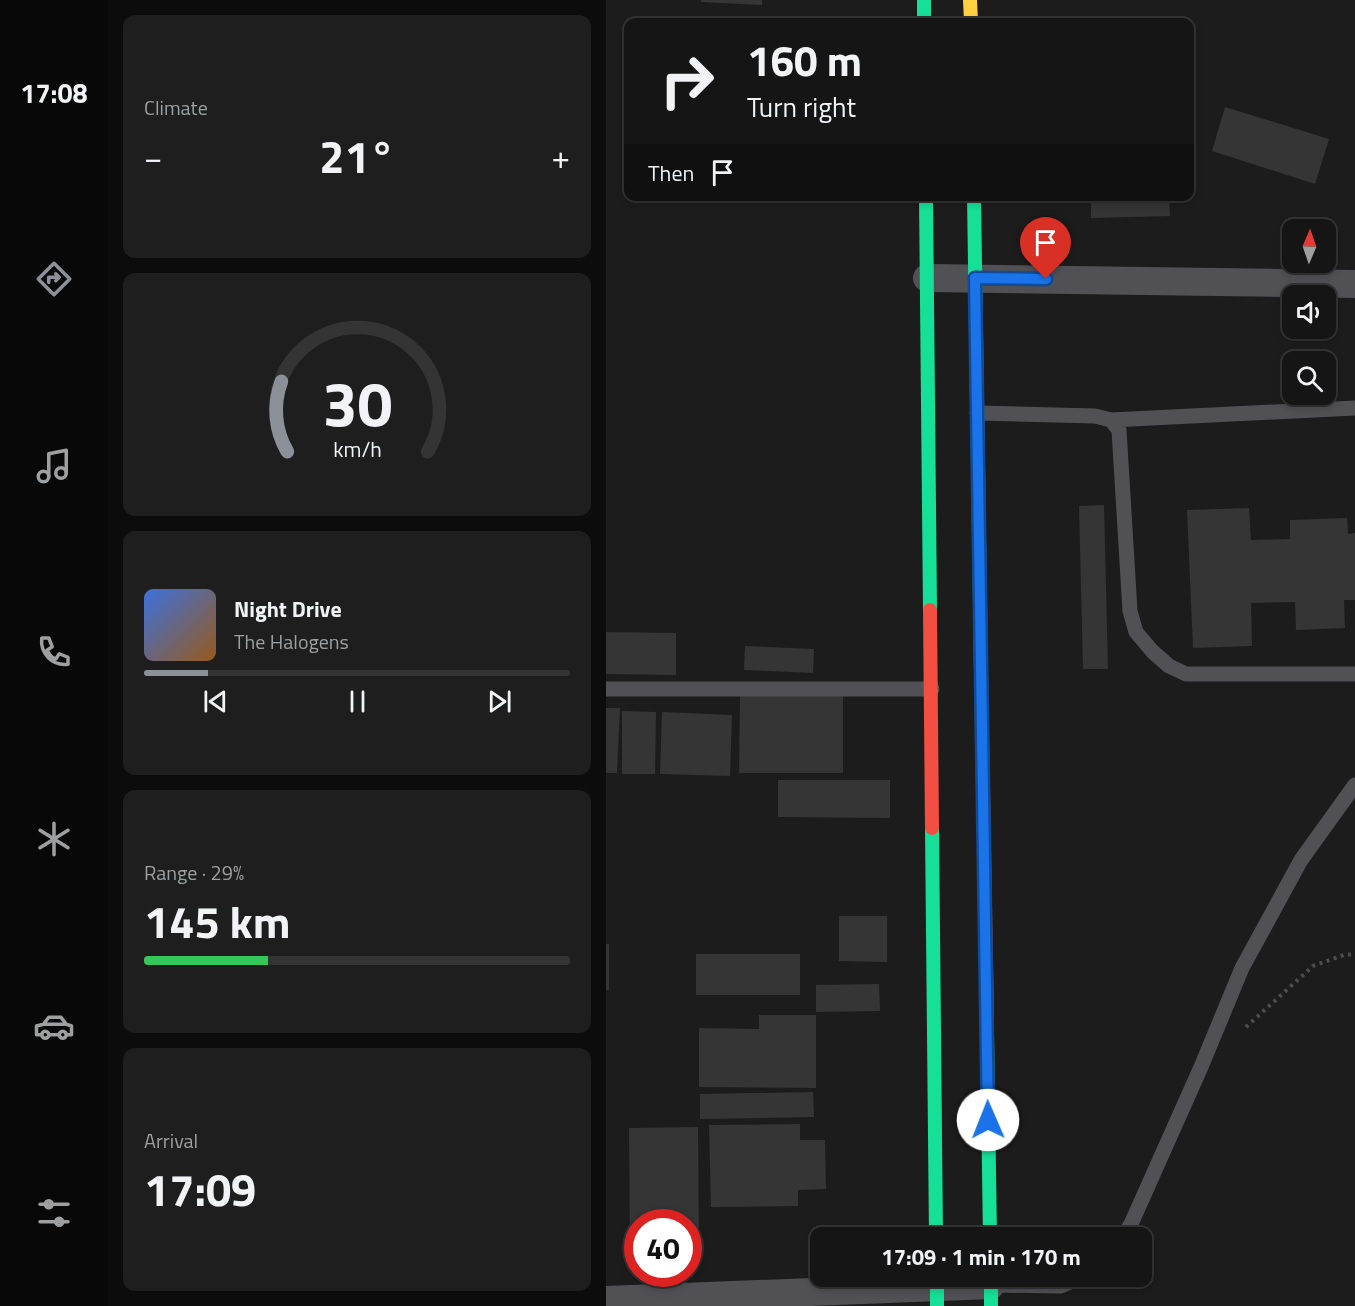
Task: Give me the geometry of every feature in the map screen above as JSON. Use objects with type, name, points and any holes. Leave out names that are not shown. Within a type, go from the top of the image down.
[{"type":"street","points":[[924,0],[924,18]]},
{"type":"street","points":[[970,0],[971,18]]},
{"type":"street","points":[[926,201],[936,1227]]},
{"type":"street","points":[[974,201],[990,1227]]},
{"type":"street","points":[[927,279],[1355,284]]},
{"type":"street","points":[[606,1300],[991,1289]]},
{"type":"lane","points":[[977,413],[1095,417],[1111,420],[1355,408]]},
{"type":"lane","points":[[1111,420],[1119,430],[1130,610],[1137,632],[1153,652],[1169,666],[1186,674],[1355,674]]},
{"type":"lane","points":[[606,689],[932,689]]},
{"type":"lane","points":[[1129,1227],[1242,968],[1301,860],[1355,784]]},
{"type":"lane","points":[[991,1289],[1038,1287]]},
{"type":"path","points":[[1244,1028],[1313,966],[1355,954]]},
{"type":"building","points":[[701,0],[762,0],[762,5],[701,2]]},
{"type":"building","points":[[1225,107],[1329,139],[1315,184],[1212,151]]},
{"type":"building","points":[[1091,201],[1169,201],[1170,216],[1091,218]]},
{"type":"building","points":[[1104,505],[1108,669],[1083,669],[1079,506]]},
{"type":"building","points":[[1249,508],[1251,540],[1290,539],[1290,520],[1347,518],[1348,534],[1355,533],[1355,600],[1344,600],[1345,628],[1296,630],[1295,602],[1251,603],[1252,646],[1193,648],[1187,510]]},
{"type":"building","points":[[606,632],[676,633],[676,675],[606,674]]},
{"type":"building","points":[[745,646],[814,649],[813,673],[744,670]]},
{"type":"building","points":[[740,696],[843,696],[843,773],[739,773]]},
{"type":"building","points":[[606,708],[620,708],[617,773],[606,773]]},
{"type":"building","points":[[622,711],[656,712],[655,774],[622,774]]},
{"type":"building","points":[[662,712],[732,715],[730,776],[660,774]]},
{"type":"building","points":[[778,780],[890,780],[890,818],[778,817]]},
{"type":"building","points":[[839,916],[887,916],[887,962],[839,961]]},
{"type":"building","points":[[606,944],[609,944],[609,990],[606,990]]},
{"type":"building","points":[[696,954],[800,954],[800,995],[696,995]]},
{"type":"building","points":[[879,984],[880,1011],[816,1012],[816,985]]},
{"type":"building","points":[[759,1015],[816,1015],[816,1088],[699,1087],[699,1028],[759,1029]]},
{"type":"building","points":[[813,1092],[814,1117],[700,1119],[700,1094]]},
{"type":"building","points":[[800,1124],[800,1140],[825,1140],[826,1189],[798,1190],[798,1206],[711,1207],[709,1125]]},
{"type":"building","points":[[698,1127],[699,1209],[630,1209],[629,1128]]},
{"type":"traffic: fast","points":[[924,0],[924,18]]},
{"type":"traffic: fast","points":[[926,201],[930,610]]},
{"type":"traffic: fast","points":[[974,201],[981,670]]},
{"type":"traffic: fast","points":[[932,828],[936,1227]]},
{"type":"traffic: fast","points":[[986,964],[990,1227]]},
{"type":"traffic: fast","points":[[937,1287],[937,1306]]},
{"type":"traffic: fast","points":[[991,1287],[991,1306]]},
{"type":"traffic: slow","points":[[970,0],[971,18]]},
{"type":"traffic: jam","points":[[930,610],[932,828]]},
{"type":"traffic: jam","points":[[981,670],[986,964]]},
{"type":"route","points":[[988,1120],[975,278],[1046,279]]}]
